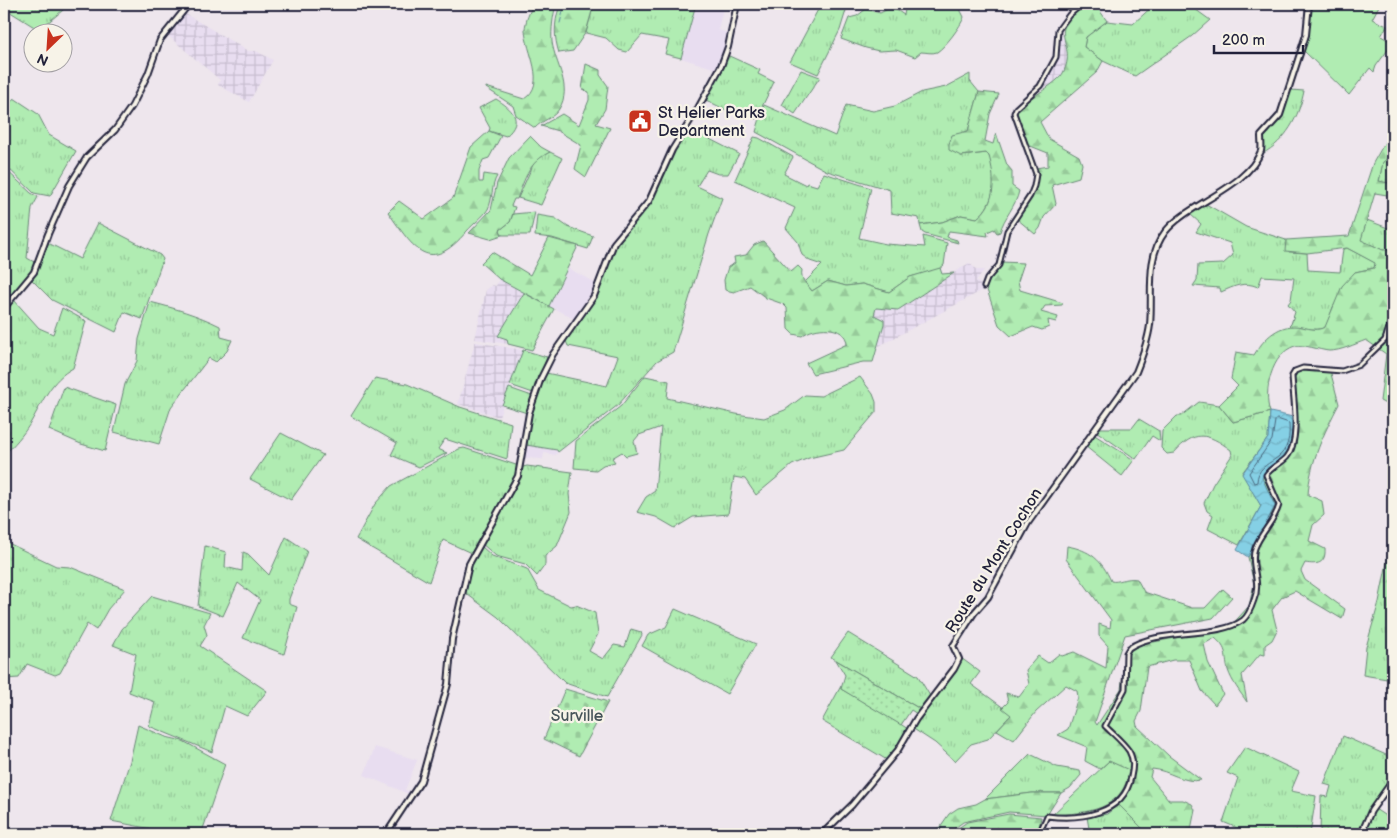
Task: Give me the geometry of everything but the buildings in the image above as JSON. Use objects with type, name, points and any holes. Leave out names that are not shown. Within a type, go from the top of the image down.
[{"type":"main road","points":[[4,308],[34,272],[69,186],[87,157],[120,125],[148,74],[160,40],[189,4]]},
{"type":"main road","points":[[386,834],[421,781],[448,684],[452,639],[469,564],[518,476],[528,413],[541,378],[553,354],[594,296],[614,243],[649,201],[672,150],[718,71],[728,47],[737,4]]},
{"type":"main road","name":"Route du Mont Cochon","points":[[822,834],[857,799],[898,750],[916,718],[954,669],[959,658],[953,648],[960,634],[974,613],[988,597],[1028,523],[1129,384],[1143,355],[1150,325],[1151,274],[1161,238],[1174,222],[1236,181],[1257,158],[1261,151],[1261,136],[1280,115],[1288,92],[1306,36],[1309,4]]},
{"type":"main road","points":[[1361,834],[1371,812],[1393,780]]},
{"type":"street","points":[[984,287],[987,279],[999,265],[1007,231],[1030,196],[1034,186],[1036,174],[1014,113],[1016,108],[1040,86],[1056,57],[1058,30],[1069,15],[1082,4]]},
{"type":"street","points":[[1039,834],[1047,816],[1074,817],[1102,813],[1108,810],[1130,787],[1134,766],[1129,752],[1105,726],[1126,689],[1125,667],[1129,648],[1184,632],[1211,631],[1243,619],[1255,599],[1258,585],[1254,549],[1279,505],[1266,475],[1287,458],[1292,448],[1295,432],[1292,376],[1295,371],[1303,368],[1342,371],[1359,365],[1385,340],[1393,315]]},
{"type":"shaded area","points":[[696,4],[723,8],[718,30],[729,33],[716,69],[681,58]]},
{"type":"shaded area","points":[[184,13],[248,51],[256,51],[273,60],[249,102],[218,85],[220,80],[166,34]]},
{"type":"shaded area","points":[[1062,33],[1068,50],[1067,63],[1062,75],[1053,84],[1040,90],[1057,59]]},
{"type":"shaded area","points":[[969,263],[977,270],[984,270],[976,281],[983,286],[983,290],[879,346],[878,337],[884,324],[874,315],[876,308],[898,310]]},
{"type":"shaded area","points":[[568,268],[597,284],[576,320],[549,306]]},
{"type":"shaded area","points":[[499,279],[524,293],[499,336],[507,339],[508,344],[475,339],[486,290],[492,285],[496,286]]},
{"type":"shaded area","points":[[475,342],[523,350],[499,417],[458,404]]},
{"type":"shaded area","points":[[526,445],[557,450],[558,452],[555,455],[544,453],[543,459],[525,458]]},
{"type":"shaded area","points":[[375,747],[417,760],[405,790],[412,792],[411,795],[364,775]]},
{"type":"green space","points":[[4,4],[52,4],[62,7],[63,10],[49,22],[26,22],[4,8]]},
{"type":"green space","points":[[533,4],[556,4],[552,23],[552,42],[564,84],[563,101],[559,109],[535,128],[516,115],[513,106],[486,88],[524,99],[531,93],[535,76],[525,30]]},
{"type":"green space","points":[[580,4],[594,4],[586,32],[573,51],[559,53],[555,31],[559,8],[574,7]]},
{"type":"green space","points":[[594,4],[696,4],[681,58],[665,54],[669,40],[642,35],[627,52],[619,50],[606,38],[586,33]]},
{"type":"green space","points":[[821,4],[848,4],[840,30],[818,74],[790,62]]},
{"type":"green space","points":[[906,4],[950,4],[959,7],[964,17],[956,31],[937,52],[921,52],[915,57],[896,50],[879,51],[866,48],[841,39],[849,18],[857,16],[866,9],[880,13],[892,7],[904,15]]},
{"type":"green space","points":[[1084,4],[1095,4],[1107,21],[1086,37],[1084,47],[1103,61],[1097,72],[1040,122],[1049,139],[1079,156],[1082,164],[1079,177],[1052,185],[1056,204],[1044,217],[1040,228],[1035,234],[1017,219],[1036,188],[1038,175],[1036,168],[1048,166],[1048,153],[1028,145],[1016,112],[1019,106],[1050,86],[1063,73],[1067,62],[1064,38],[1066,23],[1072,14]]},
{"type":"green space","points":[[1155,4],[1188,4],[1210,20],[1192,36],[1135,76],[1103,61],[1084,47],[1086,37],[1107,21],[1133,24]]},
{"type":"green space","points":[[1311,4],[1380,4],[1372,19],[1387,26],[1381,36],[1393,43],[1376,66],[1374,72],[1370,68],[1349,95],[1303,50],[1309,30]]},
{"type":"green space","points":[[727,55],[760,70],[758,74],[774,82],[756,119],[735,108],[732,113],[706,100]]},
{"type":"green space","points":[[586,64],[600,70],[600,75],[608,86],[605,109],[596,124],[610,128],[586,177],[575,169],[581,145],[558,131],[541,126],[562,114],[579,125],[589,100],[589,92],[582,89]]},
{"type":"green space","points":[[801,70],[820,77],[795,114],[782,105]]},
{"type":"green space","points":[[970,74],[970,81],[979,92],[961,156],[987,153],[991,161],[994,178],[992,197],[977,218],[961,215],[942,222],[920,225],[919,218],[891,213],[890,190],[827,171],[756,132],[764,105],[835,136],[846,105],[873,111],[895,106],[922,92],[946,87]]},
{"type":"green space","points":[[1291,90],[1304,91],[1295,119],[1285,135],[1262,154],[1264,136],[1282,116]]},
{"type":"green space","points":[[979,92],[999,94],[990,114],[985,141],[993,144],[996,133],[1007,165],[1012,171],[1012,186],[1019,191],[1000,232],[997,233],[994,229],[987,232],[988,236],[949,231],[947,237],[957,240],[958,243],[925,234],[922,232],[920,225],[942,222],[961,215],[977,218],[988,205],[993,189],[989,156],[986,153],[961,156],[949,150],[952,135],[968,131]]},
{"type":"green space","points":[[14,98],[38,114],[49,135],[76,151],[50,196],[34,193],[4,164],[4,111]]},
{"type":"green space","points":[[496,99],[507,106],[514,115],[515,125],[506,136],[489,131],[490,128],[479,108]]},
{"type":"green space","points":[[688,128],[739,154],[728,174],[718,174],[707,170],[697,186],[722,198],[673,352],[657,361],[618,405],[558,452],[557,450],[526,445],[529,418],[546,373],[607,386],[618,356],[568,346],[566,341],[596,296],[614,248],[623,234],[648,205],[656,192],[675,149]]},
{"type":"green space","points":[[1393,128],[1393,144],[1390,150],[1393,148],[1393,154],[1383,162],[1379,181],[1393,184],[1393,196],[1375,193],[1361,240],[1383,250],[1390,250],[1393,246],[1393,408],[1380,401],[1386,354],[1366,340],[1334,351],[1307,346],[1295,346],[1287,350],[1280,357],[1271,374],[1268,395],[1270,412],[1233,422],[1219,405],[1238,386],[1231,379],[1236,352],[1254,355],[1268,337],[1287,327],[1317,329],[1325,327],[1342,286],[1355,272],[1374,268],[1375,263],[1347,248],[1307,253],[1285,251],[1286,240],[1349,236],[1373,163]]},
{"type":"green space","points":[[489,131],[501,136],[489,158],[483,160],[479,171],[479,182],[483,182],[484,174],[497,176],[488,209],[454,245],[432,255],[423,252],[406,237],[388,212],[399,201],[424,219],[453,198],[471,147]]},
{"type":"green space","points":[[530,136],[541,147],[550,152],[537,161],[529,171],[517,199],[514,199],[511,206],[515,207],[510,222],[500,230],[502,235],[490,239],[469,233],[491,210],[497,183],[509,158]]},
{"type":"green space","points":[[754,137],[793,157],[784,174],[806,185],[807,183],[817,186],[824,173],[871,188],[859,238],[886,244],[925,247],[923,236],[947,243],[944,265],[938,270],[910,277],[889,292],[862,284],[846,286],[828,281],[812,291],[805,282],[822,265],[810,261],[802,255],[798,242],[786,228],[795,208],[735,180]]},
{"type":"green space","points":[[550,152],[562,158],[541,205],[518,198],[536,158]]},
{"type":"green space","points":[[1393,154],[1393,184],[1379,182],[1383,161]]},
{"type":"green space","points":[[4,168],[38,197],[32,208],[27,258],[36,263],[24,284],[4,305]]},
{"type":"green space","points":[[1206,204],[1246,227],[1286,240],[1289,252],[1307,253],[1308,270],[1340,272],[1343,249],[1347,248],[1376,263],[1374,268],[1355,272],[1333,307],[1326,327],[1312,329],[1288,327],[1295,312],[1288,304],[1291,300],[1294,278],[1262,276],[1258,287],[1244,284],[1221,292],[1220,288],[1193,286],[1197,280],[1198,265],[1223,264],[1233,255],[1230,243],[1196,232],[1201,224],[1190,214]]},
{"type":"green space","points":[[535,212],[530,235],[502,235],[500,230],[510,222],[513,214]]},
{"type":"green space","points":[[537,215],[555,218],[568,227],[593,236],[588,249],[552,238],[535,236]]},
{"type":"green space","points":[[1367,220],[1393,230],[1393,246],[1391,250],[1383,250],[1360,240]]},
{"type":"green space","points":[[98,223],[160,255],[163,259],[142,319],[124,312],[116,332],[52,300],[32,280],[39,268],[46,242],[80,259]]},
{"type":"green space","points":[[549,238],[578,246],[549,306],[499,279],[481,263],[492,252],[530,275]]},
{"type":"green space","points":[[763,241],[791,272],[798,266],[802,270],[803,279],[812,291],[828,281],[846,286],[862,284],[889,292],[910,277],[940,268],[942,274],[954,273],[898,310],[876,308],[874,315],[884,320],[884,324],[873,362],[863,362],[813,374],[806,363],[847,344],[841,333],[835,330],[821,329],[802,336],[793,334],[788,329],[787,308],[783,304],[766,298],[750,286],[734,292],[725,290],[724,280],[728,267],[735,263],[734,257],[746,255],[754,245]]},
{"type":"green space","points":[[1001,262],[1024,263],[1018,281],[1020,290],[1063,303],[1062,305],[1045,306],[1041,312],[1058,317],[1056,322],[1048,320],[1049,327],[1042,330],[1033,327],[1011,336],[999,325],[986,287]]},
{"type":"green space","points":[[524,293],[554,309],[532,350],[508,344],[507,339],[498,336]]},
{"type":"green space","points":[[14,300],[39,328],[53,334],[62,308],[86,321],[73,368],[53,385],[25,431],[4,455],[4,311]]},
{"type":"green space","points":[[150,302],[186,312],[212,322],[220,326],[221,337],[232,340],[227,351],[216,362],[209,358],[171,407],[159,444],[114,432],[125,384],[137,361],[139,339]]},
{"type":"green space","points":[[523,350],[547,357],[533,393],[510,385]]},
{"type":"green space","points":[[1303,368],[1330,370],[1339,404],[1323,437],[1309,483],[1308,495],[1322,501],[1324,515],[1313,525],[1309,541],[1325,549],[1325,554],[1320,562],[1313,564],[1305,563],[1301,571],[1305,580],[1345,609],[1342,619],[1295,591],[1282,597],[1272,610],[1277,630],[1272,640],[1265,645],[1265,655],[1260,654],[1242,675],[1247,702],[1236,687],[1228,670],[1224,649],[1215,638],[1204,644],[1208,662],[1223,694],[1215,705],[1202,691],[1189,660],[1173,660],[1147,667],[1141,711],[1136,721],[1137,726],[1169,756],[1201,780],[1183,779],[1152,769],[1150,777],[1169,800],[1183,800],[1192,804],[1195,810],[1190,834],[1148,834],[1114,800],[1127,785],[1109,761],[1100,769],[1085,761],[1087,747],[1058,735],[1068,729],[1078,697],[1077,691],[1066,685],[1036,712],[1014,740],[997,730],[1011,715],[1002,708],[1008,702],[1006,693],[1019,697],[1029,684],[1026,670],[1038,656],[1048,663],[1059,654],[1062,656],[1074,652],[1106,668],[1108,646],[1099,636],[1099,624],[1110,628],[1111,620],[1066,559],[1067,546],[1089,553],[1104,567],[1111,581],[1137,579],[1144,592],[1192,608],[1205,608],[1223,589],[1232,597],[1213,618],[1125,635],[1095,722],[1097,725],[1121,689],[1126,653],[1132,646],[1229,628],[1249,606],[1254,584],[1248,557],[1275,506],[1262,479],[1267,472],[1285,459],[1291,447],[1295,427],[1292,376],[1295,371]]},
{"type":"green space","points":[[645,376],[669,381],[667,398],[736,414],[764,418],[785,410],[805,395],[821,396],[860,377],[873,394],[876,402],[876,412],[844,450],[809,458],[792,465],[756,495],[745,479],[734,477],[728,514],[693,517],[675,528],[656,517],[637,512],[646,497],[655,491],[661,427],[639,435],[634,441],[637,453],[626,456],[622,452],[612,458],[615,462],[603,465],[596,470],[574,468],[576,441],[621,406]]},
{"type":"green space","points":[[375,378],[407,384],[460,407],[511,423],[507,459],[445,439],[438,449],[447,453],[419,467],[391,455],[397,443],[351,416]]},
{"type":"green space","points":[[64,387],[116,405],[105,451],[81,444],[49,430]]},
{"type":"green space","points":[[509,388],[532,396],[527,413],[502,405]]},
{"type":"green space","points":[[1199,402],[1219,405],[1233,422],[1270,412],[1268,438],[1242,473],[1261,506],[1239,545],[1208,529],[1213,515],[1207,511],[1204,503],[1213,484],[1232,455],[1231,450],[1215,440],[1201,436],[1188,440],[1174,453],[1167,454],[1161,448],[1162,431],[1177,416],[1181,416]]},
{"type":"green space","points":[[1139,419],[1159,431],[1160,441],[1152,436],[1136,459],[1096,431],[1099,428],[1132,428]]},
{"type":"green space","points":[[281,433],[323,455],[291,500],[250,479]]},
{"type":"green space","points":[[1093,434],[1134,460],[1122,476],[1085,446]]},
{"type":"green space","points":[[464,448],[519,466],[509,490],[471,553],[443,540],[429,582],[356,539],[375,504],[391,486]]},
{"type":"green space","points":[[523,467],[572,472],[569,494],[571,512],[557,546],[545,556],[545,565],[537,576],[525,564],[496,556],[481,543],[516,485]]},
{"type":"green space","points":[[1393,533],[1393,680],[1363,675],[1366,647],[1379,602]]},
{"type":"green space","points":[[286,537],[307,551],[289,599],[289,604],[297,607],[284,654],[243,638],[260,600],[238,583],[223,616],[198,606],[205,546],[226,552],[225,567],[242,571],[243,552],[248,554],[269,575]]},
{"type":"green space","points":[[4,541],[56,566],[70,567],[125,589],[108,609],[96,630],[87,624],[60,673],[55,675],[27,664],[19,678],[4,679]]},
{"type":"green space","points":[[481,546],[492,556],[527,569],[539,590],[571,606],[576,605],[595,613],[598,634],[589,651],[603,659],[614,645],[625,647],[631,629],[641,632],[642,635],[607,697],[565,683],[498,617],[464,592],[470,565]]},
{"type":"green space","points":[[152,596],[210,613],[204,625],[207,635],[200,646],[267,691],[247,716],[225,706],[212,752],[149,726],[155,702],[129,692],[136,654],[113,645],[122,629]]},
{"type":"green space","points":[[675,609],[756,644],[727,694],[642,646],[648,635],[666,627]]},
{"type":"green space","points":[[848,633],[918,676],[930,696],[920,709],[831,657]]},
{"type":"green space","points":[[961,658],[980,672],[971,684],[1012,714],[988,739],[971,744],[955,761],[935,743],[912,728]]},
{"type":"green space","points":[[836,660],[920,709],[917,714],[911,710],[901,725],[841,689],[845,675]]},
{"type":"green space","points":[[841,686],[841,689],[908,729],[898,747],[887,760],[822,721]]},
{"type":"green space","name":"Surville","points":[[565,689],[608,702],[579,756],[544,739]]},
{"type":"green space","points":[[138,725],[166,737],[183,741],[225,764],[203,829],[157,830],[111,821],[130,761]]},
{"type":"green space","points":[[1343,736],[1393,758],[1393,778],[1369,811],[1358,834],[1320,834],[1321,796],[1328,797],[1331,786],[1324,784]]},
{"type":"green space","points":[[1245,747],[1299,772],[1291,791],[1316,796],[1310,834],[1246,834],[1242,830],[1223,822],[1238,778],[1227,773]]},
{"type":"green space","points":[[1030,754],[1057,767],[1080,771],[1081,775],[1070,788],[1061,793],[1032,793],[985,799]]},
{"type":"green space","points":[[1109,761],[1129,770],[1126,784],[1120,794],[1111,802],[1090,811],[1052,815]]},
{"type":"green space","points":[[1032,793],[1061,793],[1047,815],[1009,812],[963,822],[947,834],[928,834],[940,827],[949,814],[958,808],[976,804],[985,799]]},
{"type":"green space","points":[[1119,804],[1148,834],[1090,834],[1087,817],[1107,814]]},
{"type":"green space","points":[[1375,809],[1393,821],[1393,834],[1364,834]]},
{"type":"green space","points":[[1009,814],[1041,817],[1038,834],[997,834],[970,831],[966,834],[950,834],[967,822]]},
{"type":"water","points":[[1270,412],[1293,417],[1294,432],[1290,450],[1281,460],[1267,470],[1262,478],[1275,506],[1248,557],[1237,550],[1261,506],[1242,474],[1268,438]]},
{"type":"waterway","points":[[560,23],[565,4]]},
{"type":"place","name":"St Helier Parks Department","points":[[640,121]]}]
